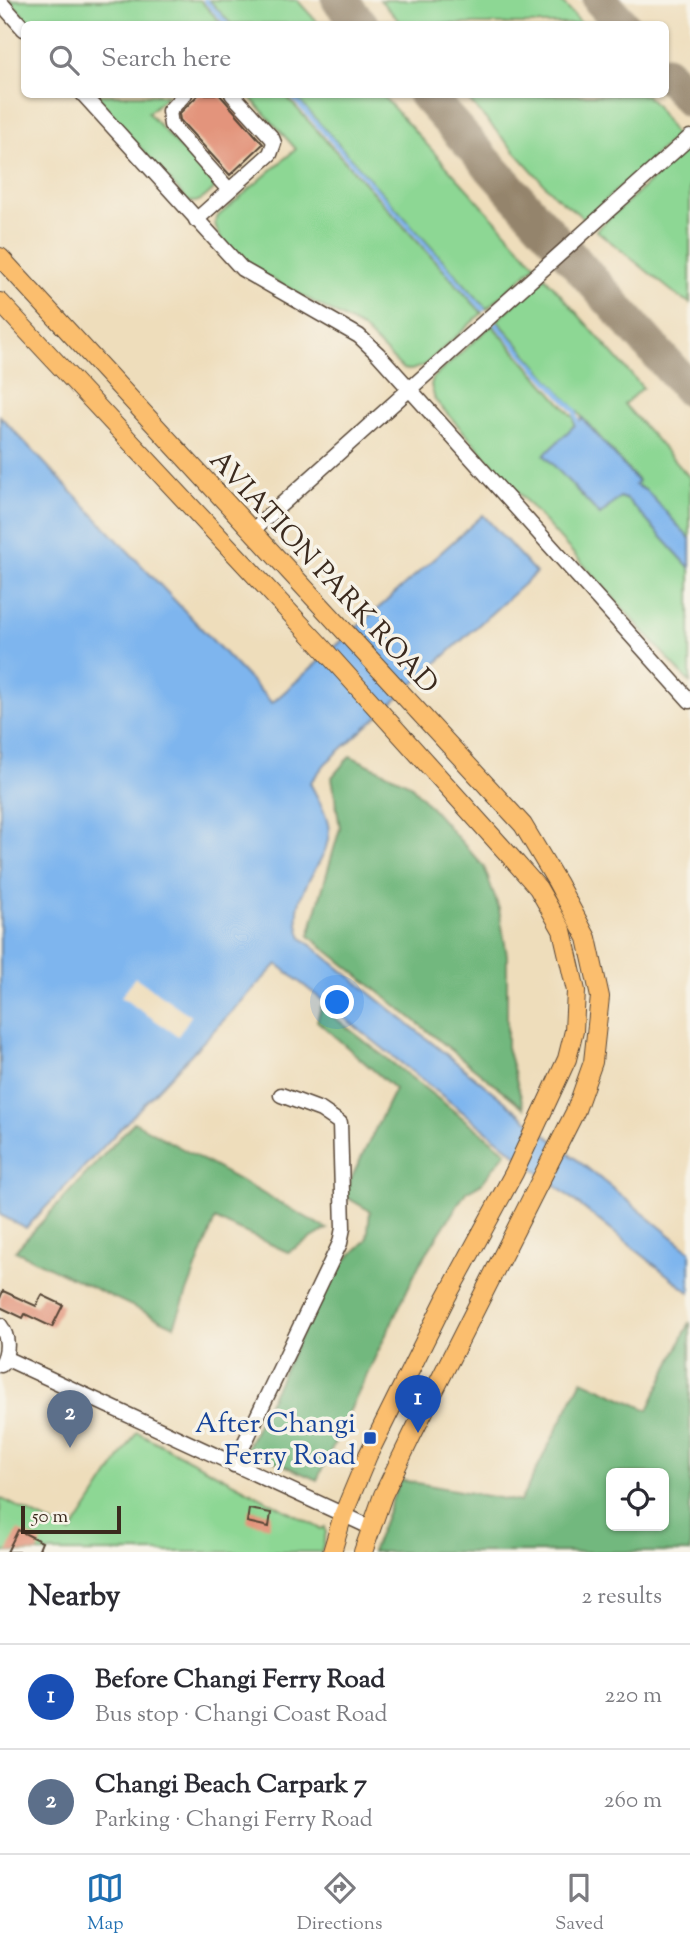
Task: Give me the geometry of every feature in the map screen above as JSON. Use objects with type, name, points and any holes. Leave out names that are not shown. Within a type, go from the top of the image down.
[{"type":"main road","name":"AVIATION PARK ROAD","points":[[0,257],[523,825],[587,938],[600,997],[593,1062],[565,1132],[383,1495],[363,1552]]},
{"type":"main road","name":"AVIATION PARK ROAD","points":[[0,302],[387,719],[538,888],[562,930],[576,991],[574,1031],[566,1059],[514,1173],[430,1330],[368,1455],[343,1515],[332,1552]]},
{"type":"main road","points":[[430,1330],[433,1338],[443,1346],[449,1347],[459,1341]]},
{"type":"street","points":[[0,2],[21,26]]},
{"type":"street","points":[[87,98],[242,269],[359,336],[411,389],[690,701]]},
{"type":"street","points":[[180,98],[169,111],[171,125],[229,190]]},
{"type":"street","points":[[195,220],[270,154],[274,143],[236,98]]},
{"type":"street","points":[[253,530],[690,137]]},
{"type":"street","points":[[234,1465],[340,1243],[343,1228],[340,1123],[321,1110],[281,1094]]},
{"type":"street","points":[[0,1325],[5,1331],[8,1345],[3,1362],[370,1527]]},
{"type":"green space","points":[[9,0],[200,0],[219,21],[28,21]]},
{"type":"green space","points":[[209,0],[297,0],[316,21],[228,21]]},
{"type":"green space","points":[[380,0],[560,0],[579,21],[399,21]]},
{"type":"green space","points":[[96,98],[165,98],[148,113],[216,187],[199,201],[187,200]]},
{"type":"green space","points":[[251,98],[288,98],[482,313],[425,365],[411,370],[403,369],[362,328],[256,271],[237,256],[220,237],[215,223],[218,216],[296,149]]},
{"type":"green space","points":[[297,98],[385,98],[536,265],[487,309]]},
{"type":"green space","points":[[467,98],[649,98],[676,136],[585,219],[555,196]]},
{"type":"green space","points":[[685,150],[690,158],[690,303],[596,230]]},
{"type":"green space","points":[[545,277],[643,388],[624,404],[690,478],[690,539],[647,491],[635,484],[638,481],[497,320]]},
{"type":"green space","points":[[492,325],[574,418],[574,426],[545,456],[600,515],[620,497],[628,500],[690,568],[690,683],[435,400],[431,385],[433,378]]},
{"type":"green space","points":[[350,756],[410,784],[484,867],[499,909],[507,955],[507,1047],[524,1108],[309,936],[340,828],[332,777]]},
{"type":"green space","points":[[321,1007],[506,1152],[482,1183],[466,1192],[419,1265],[317,1480],[246,1449],[330,1275],[367,1240],[370,1211],[343,1195],[395,1089],[317,1021]]},
{"type":"green space","points":[[134,1122],[327,1229],[288,1252],[215,1219],[174,1326],[15,1251]]},
{"type":"green space","points":[[690,1322],[690,1552],[372,1552],[400,1480],[520,1502],[582,1380],[648,1410]]},
{"type":"green space","points":[[137,1432],[321,1529],[325,1527],[321,1552],[0,1552],[0,1498],[71,1533]]},
{"type":"water","points":[[0,416],[272,703],[483,515],[536,573],[326,763],[310,783],[327,819],[328,838],[304,891],[299,905],[298,921],[302,938],[690,1251],[690,1293],[277,964],[26,1228],[0,1215]]},
{"type":"water","points":[[582,418],[638,482],[635,485],[647,491],[690,539],[690,568],[628,500],[620,497],[600,515],[544,455]]},
{"type":"pier","points":[[135,977],[191,1016],[178,1036],[121,997]]},
{"type":"building","points":[[195,98],[223,98],[263,144],[230,175],[180,120],[179,114]]},
{"type":"building","points":[[3,1291],[36,1306],[42,1295],[63,1305],[52,1327],[25,1314],[23,1318],[0,1307]]},
{"type":"building","points":[[249,1509],[271,1513],[269,1527],[247,1522]]},
{"type":"building","points":[[18,1530],[42,1542],[38,1552],[7,1552]]},
{"type":"waterway","points":[[205,0],[224,21]]},
{"type":"waterway","points":[[294,98],[483,309]]},
{"type":"waterway","points":[[496,324],[575,411],[578,426]]},
{"type":"taxiway","points":[[339,0],[358,21]]},
{"type":"taxiway","points":[[600,0],[619,21]]},
{"type":"taxiway","points":[[669,76],[690,100]]},
{"type":"taxiway","points":[[429,98],[690,390]]},
{"type":"place","name":"Before Changi Ferry Road","points":[[418,1433]]},
{"type":"place","name":"After Changi Ferry Road","points":[[370,1438]]},
{"type":"place","name":"Changi Beach Carpark 7","points":[[70,1448]]}]
